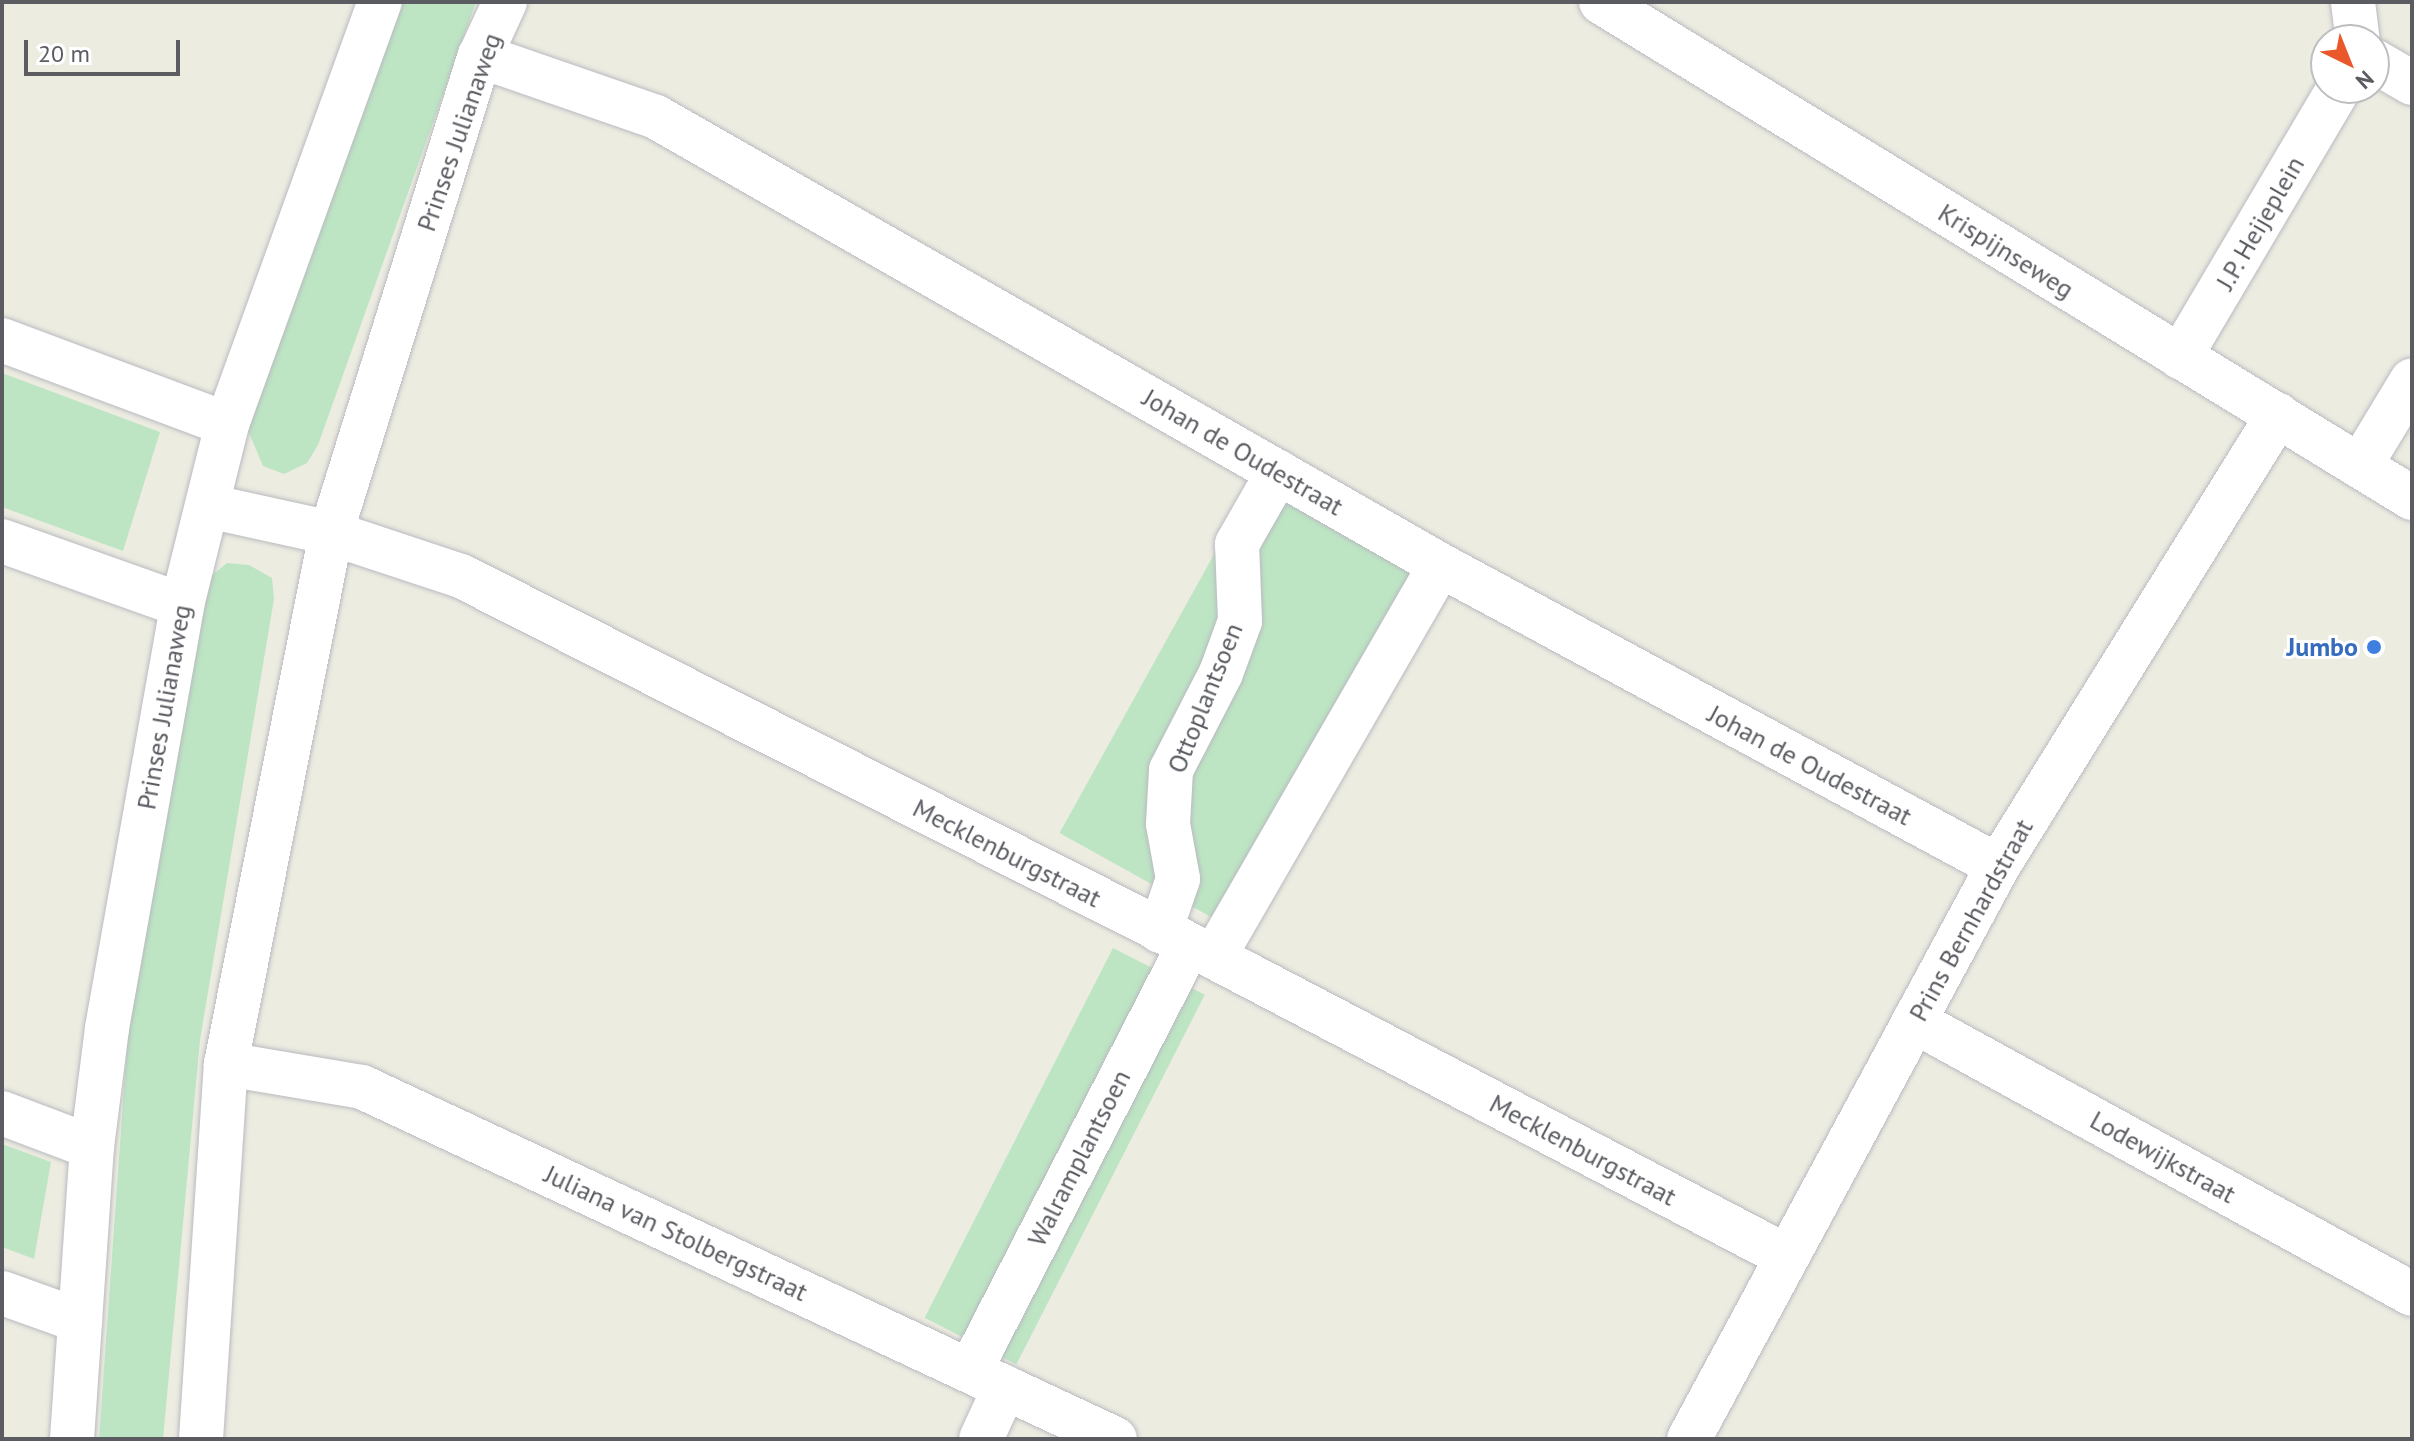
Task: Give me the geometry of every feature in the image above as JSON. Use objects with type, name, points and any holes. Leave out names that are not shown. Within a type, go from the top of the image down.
[{"type":"street","name":"Prinses Julianaweg","points":[[72,1439],[92,1147],[107,1028],[182,605],[227,424],[380,2]]},
{"type":"street","name":"Prinses Julianaweg","points":[[201,1439],[226,1064],[331,533],[480,56],[505,2]]},
{"type":"street","name":"Krispijnseweg","points":[[1601,2],[2412,498]]},
{"type":"street","points":[[2353,2],[2356,24]]},
{"type":"street","name":"Johan de Oudestraat","points":[[480,56],[656,117],[1440,565],[1998,866]]},
{"type":"street","points":[[2390,70],[2412,83]]},
{"type":"street","name":"J.P. Heijeplein","points":[[2180,357],[2330,104]]},
{"type":"street","points":[[2,340],[227,424]]},
{"type":"street","points":[[2360,466],[2412,380]]},
{"type":"street","name":"Prins Bernhardstraat","points":[[1694,1437],[1784,1255],[1998,866],[2278,415]]},
{"type":"street","name":"Ottoplantsoen","points":[[1187,945],[1168,824],[1171,770],[1236,634],[1240,621],[1237,544],[1278,472]]},
{"type":"street","name":"Mecklenburgstraat","points":[[208,506],[331,533],[461,576],[1187,945],[1784,1255]]},
{"type":"street","points":[[2,541],[182,605]]},
{"type":"street","points":[[1187,945],[1440,565]]},
{"type":"street","name":"Walramplantsoen","points":[[981,1439],[988,1378],[1187,945]]},
{"type":"street","name":"Lodewijkstraat","points":[[1914,1021],[2412,1294]]},
{"type":"street","name":"Juliana van Stolbergstraat","points":[[226,1064],[362,1087],[1115,1439]]},
{"type":"street","points":[[2,1113],[92,1147]]},
{"type":"street","points":[[2,1293],[80,1321]]},
{"type":"green space","points":[[402,2],[476,2],[318,445],[307,463],[284,474],[263,466],[247,428]]},
{"type":"green space","points":[[2,373],[160,432],[123,551],[2,507]]},
{"type":"green space","points":[[1253,484],[1417,575],[1223,924],[1060,833]]},
{"type":"green space","points":[[227,563],[249,565],[272,578],[274,599],[200,1040],[163,1439],[99,1439],[128,1032],[200,597],[211,576]]},
{"type":"green space","points":[[1113,948],[1205,995],[1016,1365],[925,1318]]},
{"type":"green space","points":[[2,1144],[51,1162],[34,1259],[2,1247]]},
{"type":"place","name":"Jumbo","points":[[2374,647]]}]
